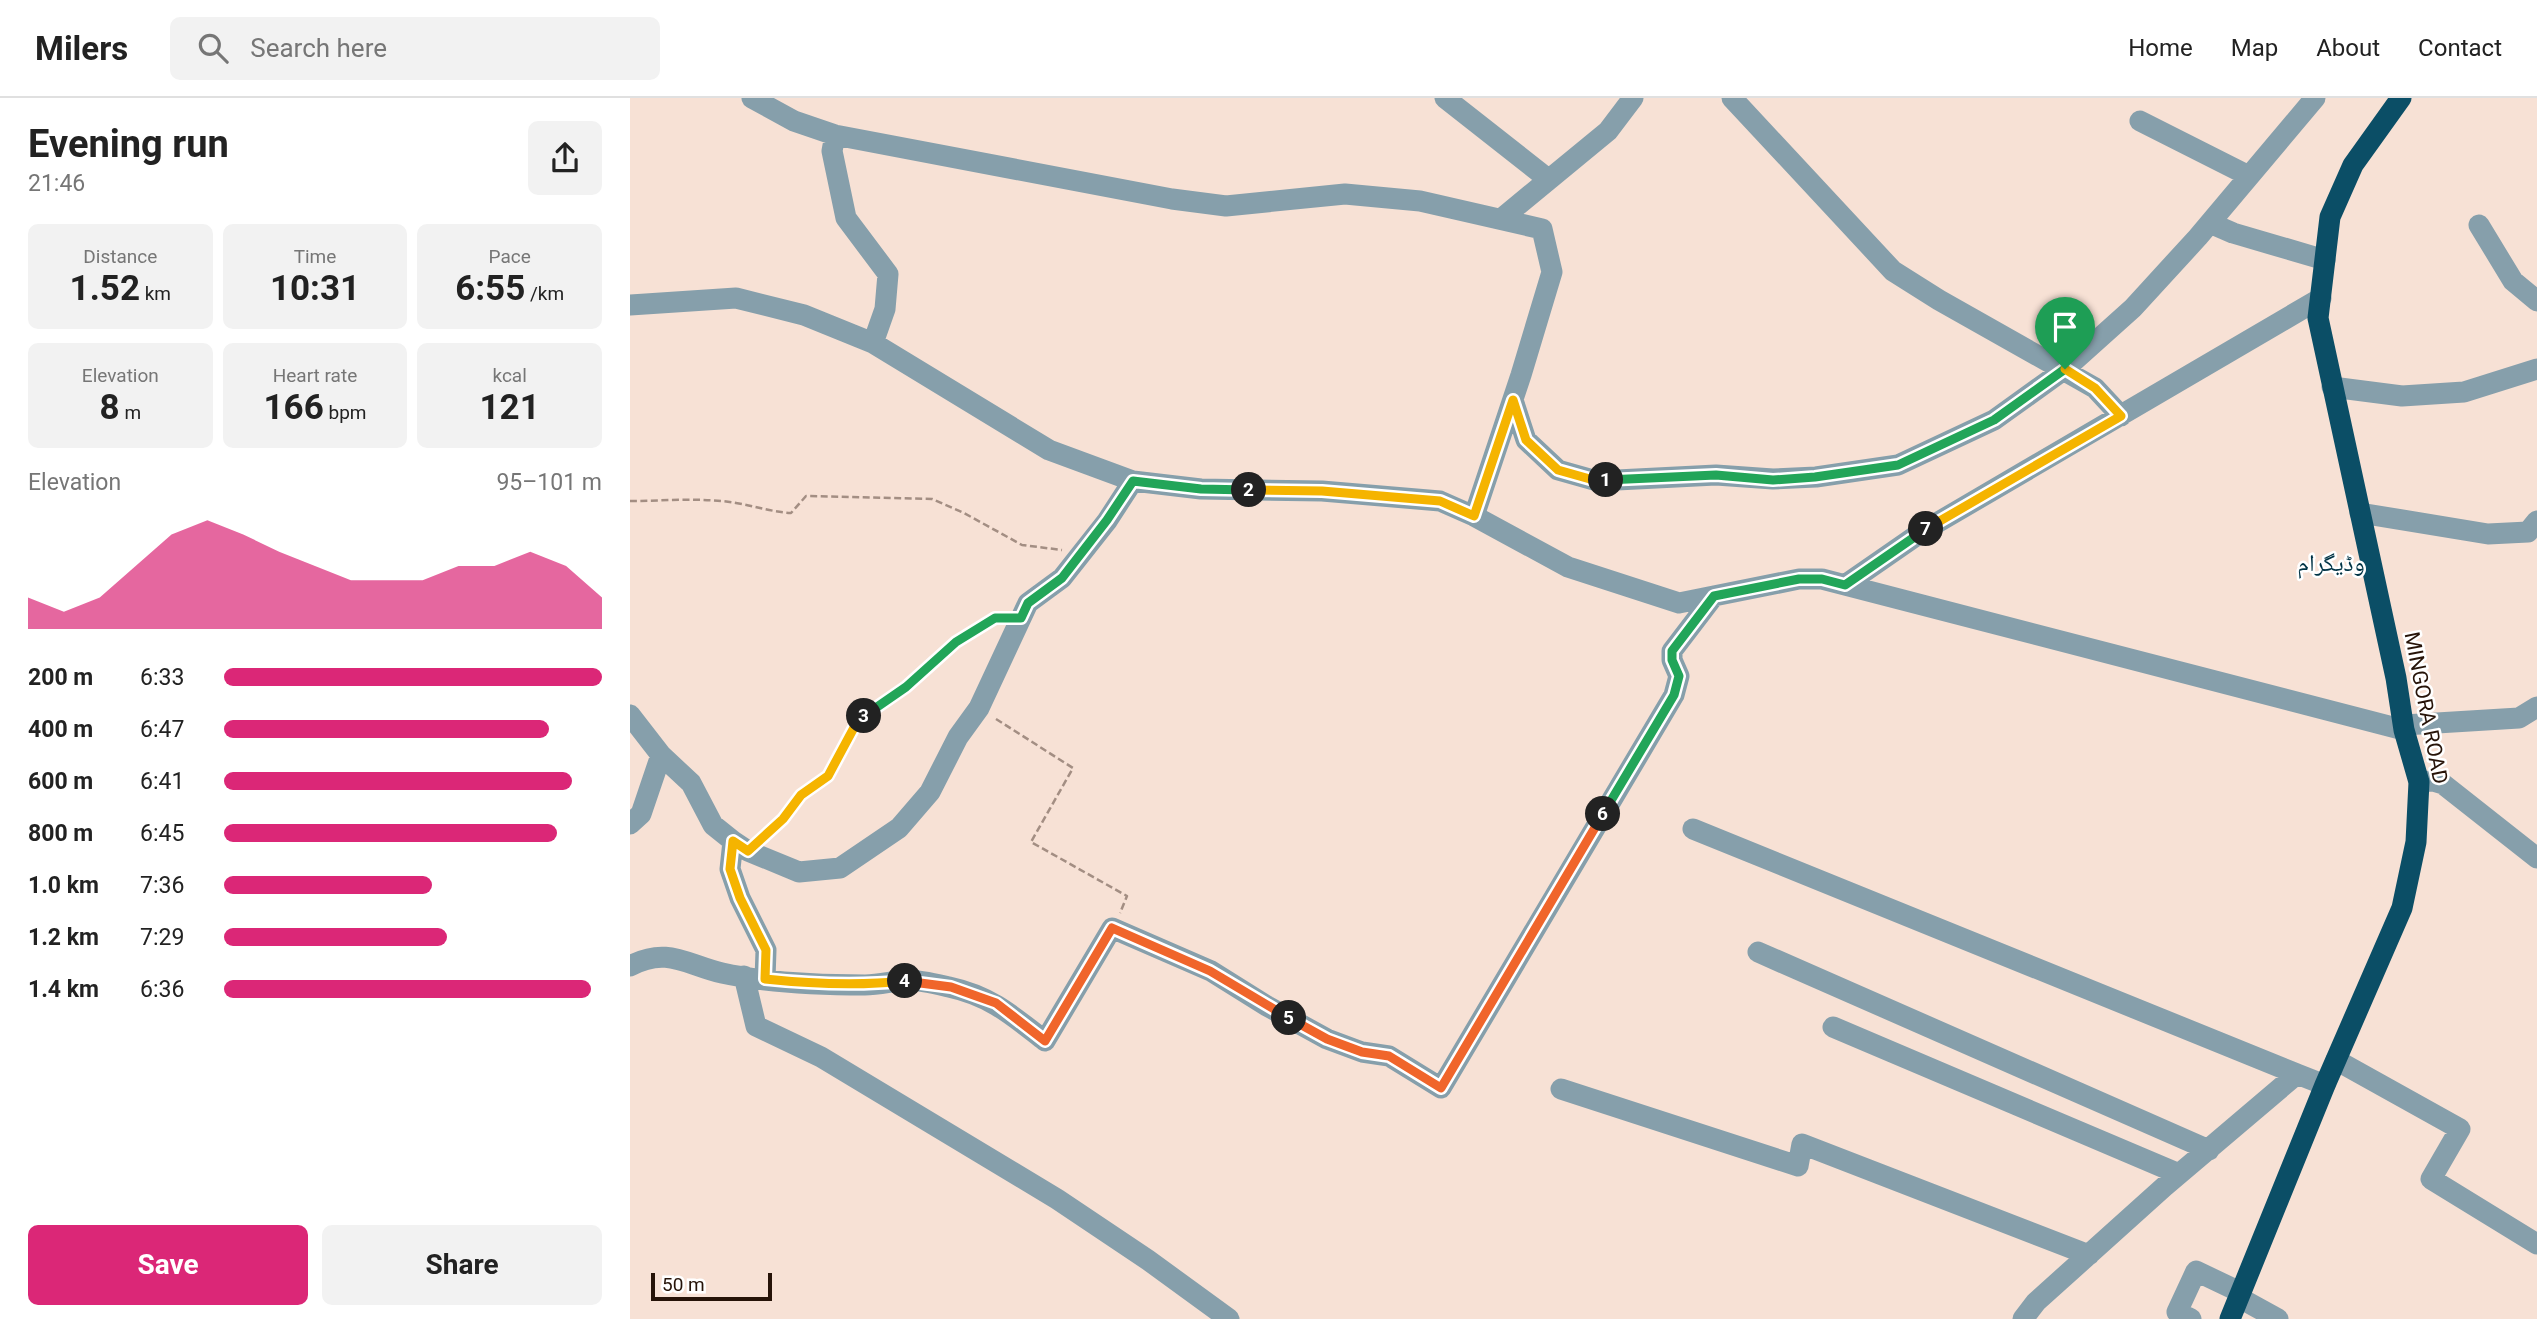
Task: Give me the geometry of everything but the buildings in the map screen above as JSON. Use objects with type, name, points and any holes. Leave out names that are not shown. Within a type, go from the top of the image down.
[{"type":"highway","name":"MINGORA ROAD","points":[[2230,1319],[2325,1085],[2402,908],[2416,842],[2419,782],[2404,728],[2396,678],[2318,318],[2330,217],[2353,165],[2401,98]]},
{"type":"street","points":[[752,98],[794,121],[835,135],[1172,199],[1226,206],[1345,194],[1420,201],[1542,229],[1552,272],[1474,516]]},
{"type":"street","points":[[1445,98],[1548,179]]},
{"type":"street","points":[[1501,219],[1608,131],[1633,98]]},
{"type":"street","points":[[1732,98],[1893,271],[2095,388],[2121,416]]},
{"type":"street","points":[[1513,400],[1526,440],[1558,470],[1597,481],[1716,475],[1773,480],[1898,465],[1994,420],[2065,369],[2133,308],[2210,223],[2315,98]]},
{"type":"street","points":[[2140,121],[2249,176]]},
{"type":"street","points":[[835,135],[832,151],[846,218],[888,274],[885,309],[873,343]]},
{"type":"street","points":[[2210,223],[2233,233],[2325,260]]},
{"type":"street","points":[[2479,225],[2513,281],[2537,301]]},
{"type":"street","points":[[630,305],[736,298],[804,315],[873,343],[1049,450],[1133,481],[1201,489],[1322,491],[1440,501],[1474,516],[1568,567],[1679,603],[1799,579],[1822,579],[2404,728],[2519,718],[2537,707]]},
{"type":"street","points":[[1845,585],[1923,531],[2321,298]]},
{"type":"street","points":[[2332,387],[2402,396],[2465,392],[2537,369]]},
{"type":"street","points":[[630,715],[661,755],[691,783],[713,825],[740,846],[799,872],[840,868],[899,828],[930,792],[958,737],[979,708],[1028,603],[1062,578],[1133,481]]},
{"type":"street","points":[[2360,513],[2488,534],[2528,532],[2537,521]]},
{"type":"street","points":[[630,966],[641,960],[676,957],[720,972],[755,978],[821,985],[873,985],[909,980],[951,987],[996,1003],[1045,1041],[1112,928],[1210,971],[1327,1039],[1362,1052],[1389,1056],[1441,1088],[1674,695],[1679,676],[1672,660],[1672,651],[1714,596]]},
{"type":"street","points":[[630,824],[642,814],[661,755]]},
{"type":"street","points":[[2419,782],[2433,781],[2443,784],[2537,858]]},
{"type":"street","points":[[1693,829],[2325,1085]]},
{"type":"street","points":[[740,846],[730,869],[740,898],[766,950],[755,978],[756,1026],[832,1063],[1057,1199],[1148,1260],[1228,1319]]},
{"type":"street","points":[[1758,952],[2209,1150]]},
{"type":"street","points":[[1833,1027],[2179,1174]]},
{"type":"street","points":[[2336,1060],[2460,1129],[2431,1179],[2537,1244]]},
{"type":"street","points":[[2023,1319],[2036,1302],[2179,1174],[2297,1074]]},
{"type":"street","points":[[1562,1088],[1798,1166],[1802,1144],[2089,1255]]},
{"type":"street","points":[[2191,1319],[2177,1312],[2196,1270],[2278,1319]]},
{"type":"path","points":[[630,501],[708,500],[737,503],[767,512],[791,513],[806,496],[932,499],[1023,545],[1083,552]]},
{"type":"path","points":[[740,846],[783,819],[801,795],[828,776],[858,720],[906,687],[956,642],[995,618],[1021,618]]},
{"type":"path","points":[[979,708],[1073,768],[1031,842],[1128,896],[1112,928]]},
{"type":"district","name":"وڈیگرام","points":[[2331,563]]},
{"type":"route","points":[[2065,369],[2095,388],[2121,416],[1923,531],[1845,585],[1822,579],[1799,579],[1714,596],[1672,651],[1672,660],[1679,676],[1674,695],[1441,1088],[1389,1056],[1362,1052],[1327,1039],[1210,971],[1112,928],[1045,1041],[996,1003],[951,987],[909,980],[873,985],[821,985],[765,979],[766,950],[740,898],[730,869],[733,841],[748,851],[783,819],[801,795],[828,776],[858,720],[906,687],[956,642],[995,618],[1021,618],[1028,603],[1062,578],[1133,481],[1201,489],[1322,491],[1440,501],[1474,516],[1513,400],[1526,440],[1558,470],[1597,481],[1716,475],[1773,480],[1815,477],[1898,465],[1994,420],[2065,369]]}]
